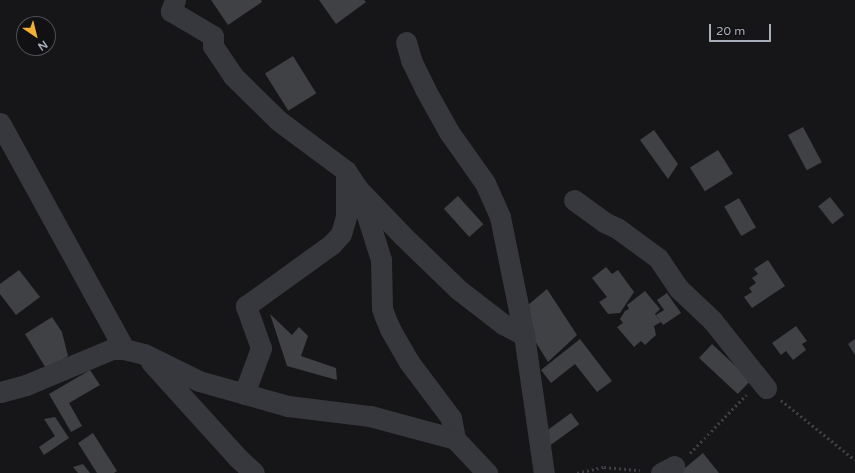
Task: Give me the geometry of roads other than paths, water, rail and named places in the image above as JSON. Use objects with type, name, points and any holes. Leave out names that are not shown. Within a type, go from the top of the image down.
[{"type":"street","points":[[175,0],[170,11],[213,36],[213,46],[233,76],[279,121],[346,171],[358,190],[459,290],[504,324],[524,335]]},
{"type":"street","points":[[406,42],[411,60],[425,89],[449,132],[485,182],[500,217],[524,335],[544,473]]},
{"type":"street","points":[[0,123],[124,349]]},
{"type":"street","points":[[244,394],[261,348],[246,306],[332,244],[341,234],[346,217],[346,171]]},
{"type":"street","points":[[358,190],[381,260],[382,308],[387,323],[409,362],[451,418],[455,440]]},
{"type":"street","points":[[574,200],[604,222],[617,228],[658,258],[678,288],[712,320],[766,388]]},
{"type":"street","points":[[0,392],[26,385],[112,349],[124,349],[144,354],[199,381],[244,394],[288,406],[370,416],[455,440],[487,473]]},
{"type":"street","points":[[144,354],[237,457],[254,473]]}]
